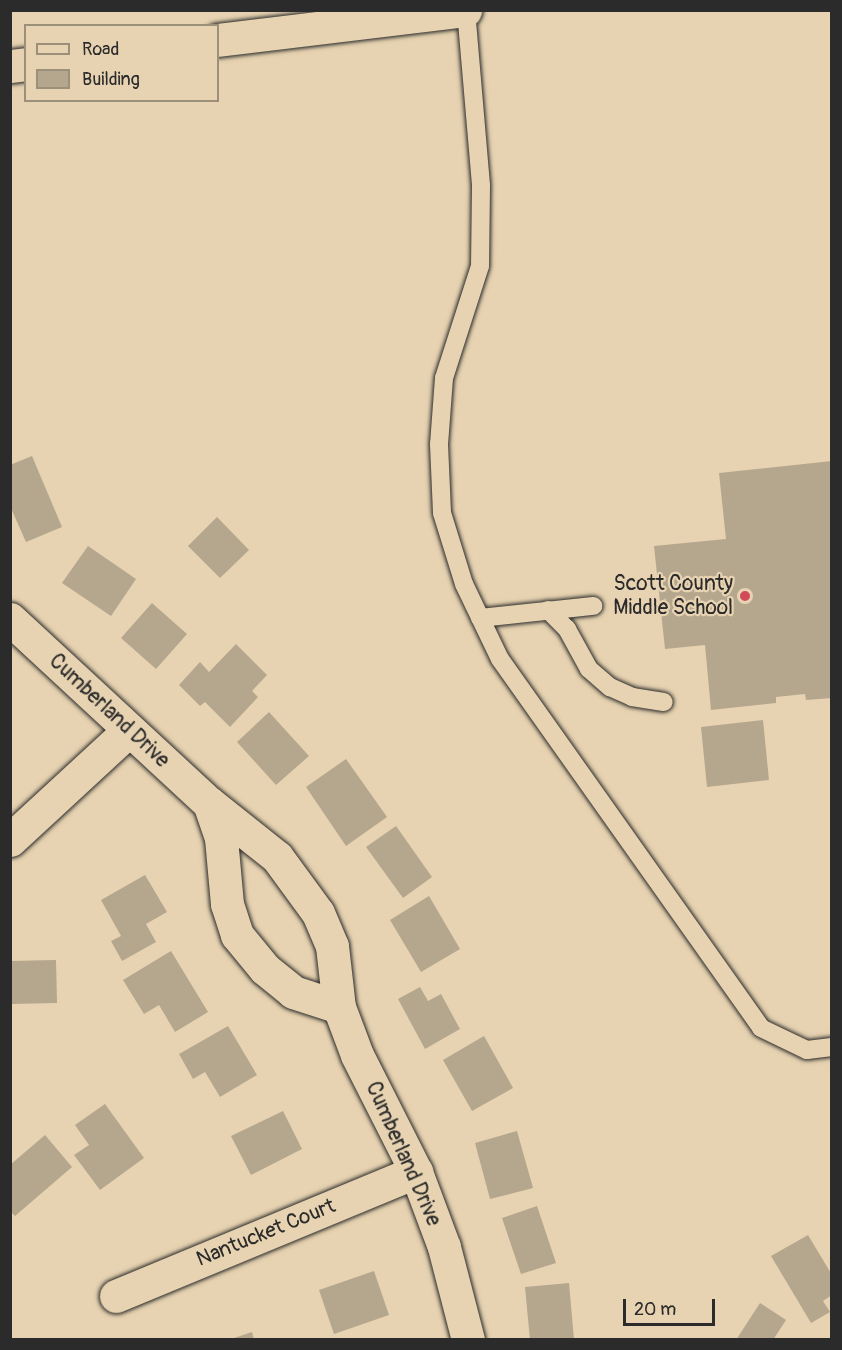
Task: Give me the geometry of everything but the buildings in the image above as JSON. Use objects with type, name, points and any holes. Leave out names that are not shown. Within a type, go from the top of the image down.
[{"type":"street","points":[[219,40],[465,10]]},
{"type":"street","name":"Cumberland Drive","points":[[10,619],[209,803],[277,857],[318,913],[332,946],[339,1007],[357,1054],[416,1172],[444,1247],[468,1340]]},
{"type":"street","points":[[10,840],[129,730]]},
{"type":"street","name":"Cumberland Drive","points":[[209,803],[221,838],[227,904],[237,935],[265,969],[293,992],[339,1007]]},
{"type":"street","name":"Nantucket Court","points":[[116,1296],[416,1172]]},
{"type":"lane","points":[[465,10],[481,186],[480,266],[444,378],[439,444],[442,513],[464,584],[500,659],[761,1028],[807,1050],[831,1047]]},
{"type":"lane","points":[[480,618],[593,606]]},
{"type":"lane","points":[[548,610],[567,629],[589,669],[610,687],[632,697],[664,702]]},
{"type":"place","name":"Scott County Middle School","points":[[745,596]]}]
